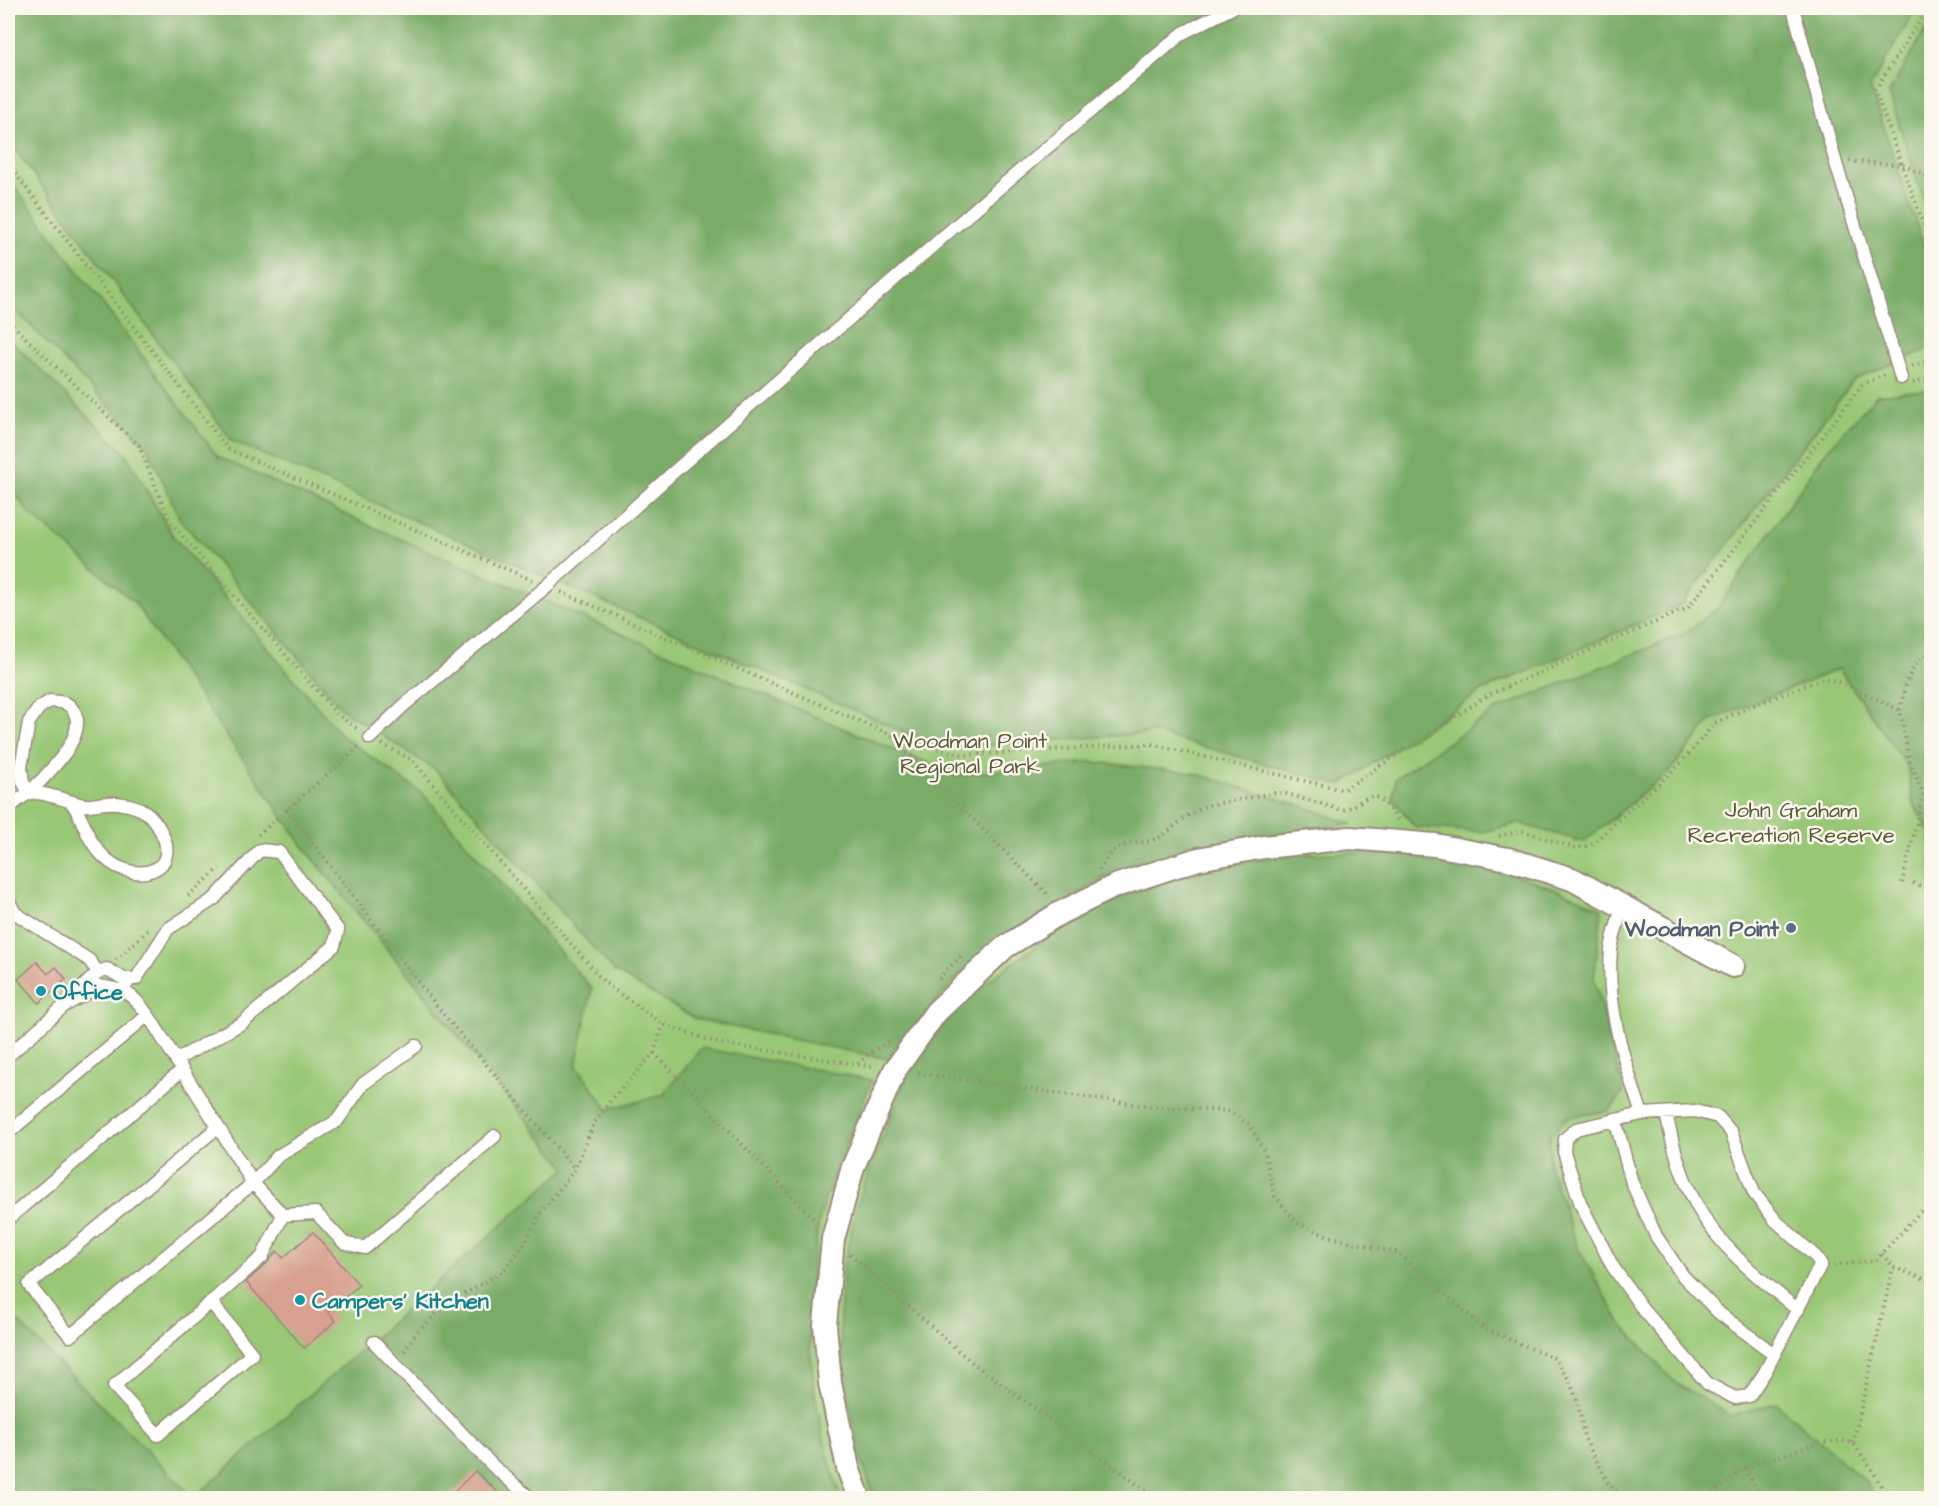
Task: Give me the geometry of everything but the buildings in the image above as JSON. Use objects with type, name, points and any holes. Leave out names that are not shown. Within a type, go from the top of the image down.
[{"type":"street","points":[[859,1498],[848,1468],[830,1383],[825,1325],[833,1239],[853,1167],[896,1070],[936,1012],[1005,947],[1060,913],[1115,886],[1198,859],[1264,847],[1350,838],[1434,845],[1508,859],[1572,879],[1733,966]]},
{"type":"lane","points":[[370,738],[402,707],[547,586],[685,462],[999,188],[1183,33],[1232,8]]},
{"type":"lane","points":[[1793,8],[1835,160],[1901,374]]},
{"type":"lane","points":[[8,608],[8,623]]},
{"type":"lane","points":[[8,809],[29,793],[54,767],[76,735],[77,721],[74,710],[64,702],[50,701],[39,708],[29,722],[21,767],[23,782],[29,793]]},
{"type":"lane","points":[[29,793],[88,806],[108,803],[142,809],[154,820],[166,844],[167,856],[163,864],[150,872],[138,873],[123,870],[105,859],[91,843],[80,813],[72,803]]},
{"type":"lane","points":[[8,1219],[179,1065],[242,1023],[334,946],[338,930],[279,852],[260,850],[214,899],[168,929],[130,979]]},
{"type":"lane","points":[[8,900],[15,913],[89,960],[98,972]]},
{"type":"lane","points":[[1623,905],[1611,949],[1610,984],[1622,1054],[1642,1114]]},
{"type":"lane","points":[[8,1056],[98,972],[107,969],[130,979]]},
{"type":"lane","points":[[130,979],[134,996],[253,1183],[283,1215]]},
{"type":"lane","points":[[64,1006],[99,986],[134,996]]},
{"type":"lane","points":[[8,1133],[148,1015]]},
{"type":"lane","points":[[218,1127],[29,1285],[70,1336],[253,1183],[278,1156],[337,1121],[363,1084],[416,1046]]},
{"type":"lane","points":[[1695,1111],[1718,1117],[1731,1132],[1754,1193],[1776,1221],[1821,1264],[1765,1372],[1749,1396],[1735,1398],[1708,1384],[1642,1308],[1613,1267],[1581,1205],[1564,1152],[1565,1139],[1576,1129],[1642,1114],[1695,1111]]},
{"type":"lane","points":[[1666,1113],[1675,1154],[1694,1202],[1721,1240],[1754,1275],[1798,1310]]},
{"type":"lane","points":[[1614,1119],[1632,1182],[1656,1236],[1683,1276],[1719,1313],[1774,1354]]},
{"type":"lane","points":[[283,1215],[316,1213],[344,1243],[365,1248],[495,1136]]},
{"type":"lane","points":[[211,1302],[252,1354],[158,1435],[114,1386],[262,1257],[283,1215]]},
{"type":"lane","points":[[374,1342],[493,1466],[530,1498]]},
{"type":"path","points":[[1928,8],[1875,90],[1932,248]]},
{"type":"path","points":[[1835,160],[1903,165],[1932,178]]},
{"type":"path","points":[[8,164],[228,449],[910,742],[965,755],[1151,744],[1343,790],[1490,694],[1688,608],[1863,384],[1901,374],[1932,361]]},
{"type":"path","points":[[8,321],[139,446],[170,522],[337,714],[370,738],[412,760],[605,983],[663,1024],[717,1043],[1146,1106],[1229,1111],[1250,1125],[1264,1151],[1275,1196],[1297,1223],[1330,1237],[1398,1253],[1485,1329],[1554,1358],[1569,1380],[1578,1402],[1584,1437],[1610,1486],[1623,1498]]},
{"type":"path","points":[[1900,710],[1907,678],[1925,655],[1932,653]]},
{"type":"path","points":[[906,752],[1049,894],[1060,913]]},
{"type":"path","points":[[287,809],[439,1009],[575,1169]]},
{"type":"path","points":[[1902,883],[1917,821]]},
{"type":"path","points":[[1913,882],[1932,890]]},
{"type":"path","points":[[395,1365],[417,1332],[447,1304],[502,1272],[522,1248],[540,1212],[575,1169],[594,1123],[612,1099],[654,1053],[663,1024]]},
{"type":"path","points":[[654,1053],[833,1239],[969,1360],[1156,1498]]},
{"type":"path","points":[[1821,1264],[1828,1266],[1875,1261],[1932,1199]]},
{"type":"path","points":[[1882,1254],[1893,1266],[1932,1282]]},
{"type":"path","points":[[1887,1498],[1873,1471],[1853,1443],[1893,1266]]},
{"type":"path","points":[[1710,1498],[1745,1468],[1822,1442],[1853,1443]]},
{"type":"path","points":[[1745,1468],[1761,1498]]},
{"type":"path","points":[[1701,1498],[1715,1492]]},
{"type":"green space","name":"Woodman Point Regional Park","points":[[8,8],[1931,8],[1931,1498],[19,1498],[8,1487]]},
{"type":"green space","points":[[8,8],[1916,8],[1870,87],[1931,267],[1931,348],[1855,379],[1681,605],[1482,691],[1340,785],[1154,733],[958,747],[918,738],[232,441],[8,140]]},
{"type":"green space","points":[[1931,20],[1931,223],[1889,93]]},
{"type":"green space","points":[[8,178],[218,457],[391,535],[956,775],[1093,762],[1194,773],[1352,824],[1203,846],[1106,877],[1026,923],[964,969],[887,1059],[695,1019],[614,971],[436,770],[344,711],[180,519],[147,446],[8,302]]},
{"type":"green space","points":[[8,338],[126,454],[173,536],[341,735],[423,794],[592,989],[576,1065],[608,1109],[663,1095],[701,1048],[872,1080],[820,1216],[811,1287],[813,1379],[824,1439],[841,1498],[194,1498],[566,1168],[303,846],[135,603],[29,513],[8,484]]},
{"type":"green space","points":[[1931,389],[1931,834],[1913,803],[1907,766],[1839,669],[1711,720],[1669,772],[1584,842],[1518,823],[1483,832],[1415,827],[1393,799],[1396,778],[1496,710],[1685,633],[1718,608],[1827,450],[1877,395]]},
{"type":"green space","points":[[1394,852],[1447,859],[1500,871],[1552,888],[1602,909],[1594,978],[1624,1092],[1609,1111],[1568,1117],[1550,1135],[1549,1165],[1577,1246],[1620,1322],[1674,1382],[1731,1416],[1776,1403],[1867,1483],[1875,1498],[874,1498],[858,1449],[842,1369],[840,1317],[844,1263],[858,1201],[912,1060],[976,990],[1062,927],[1125,894],[1221,865],[1296,854]]},
{"type":"green space","points":[[8,1312],[194,1498],[8,1498]]},
{"type":"place","name":"Woodman Point","points":[[1791,928]]},
{"type":"place","name":"Office","points":[[41,991]]},
{"type":"place","name":"Campers' Kitchen","points":[[300,1300]]},
{"type":"park label","name":"John Graham Recreation Reserve","points":[[1791,822]]}]
